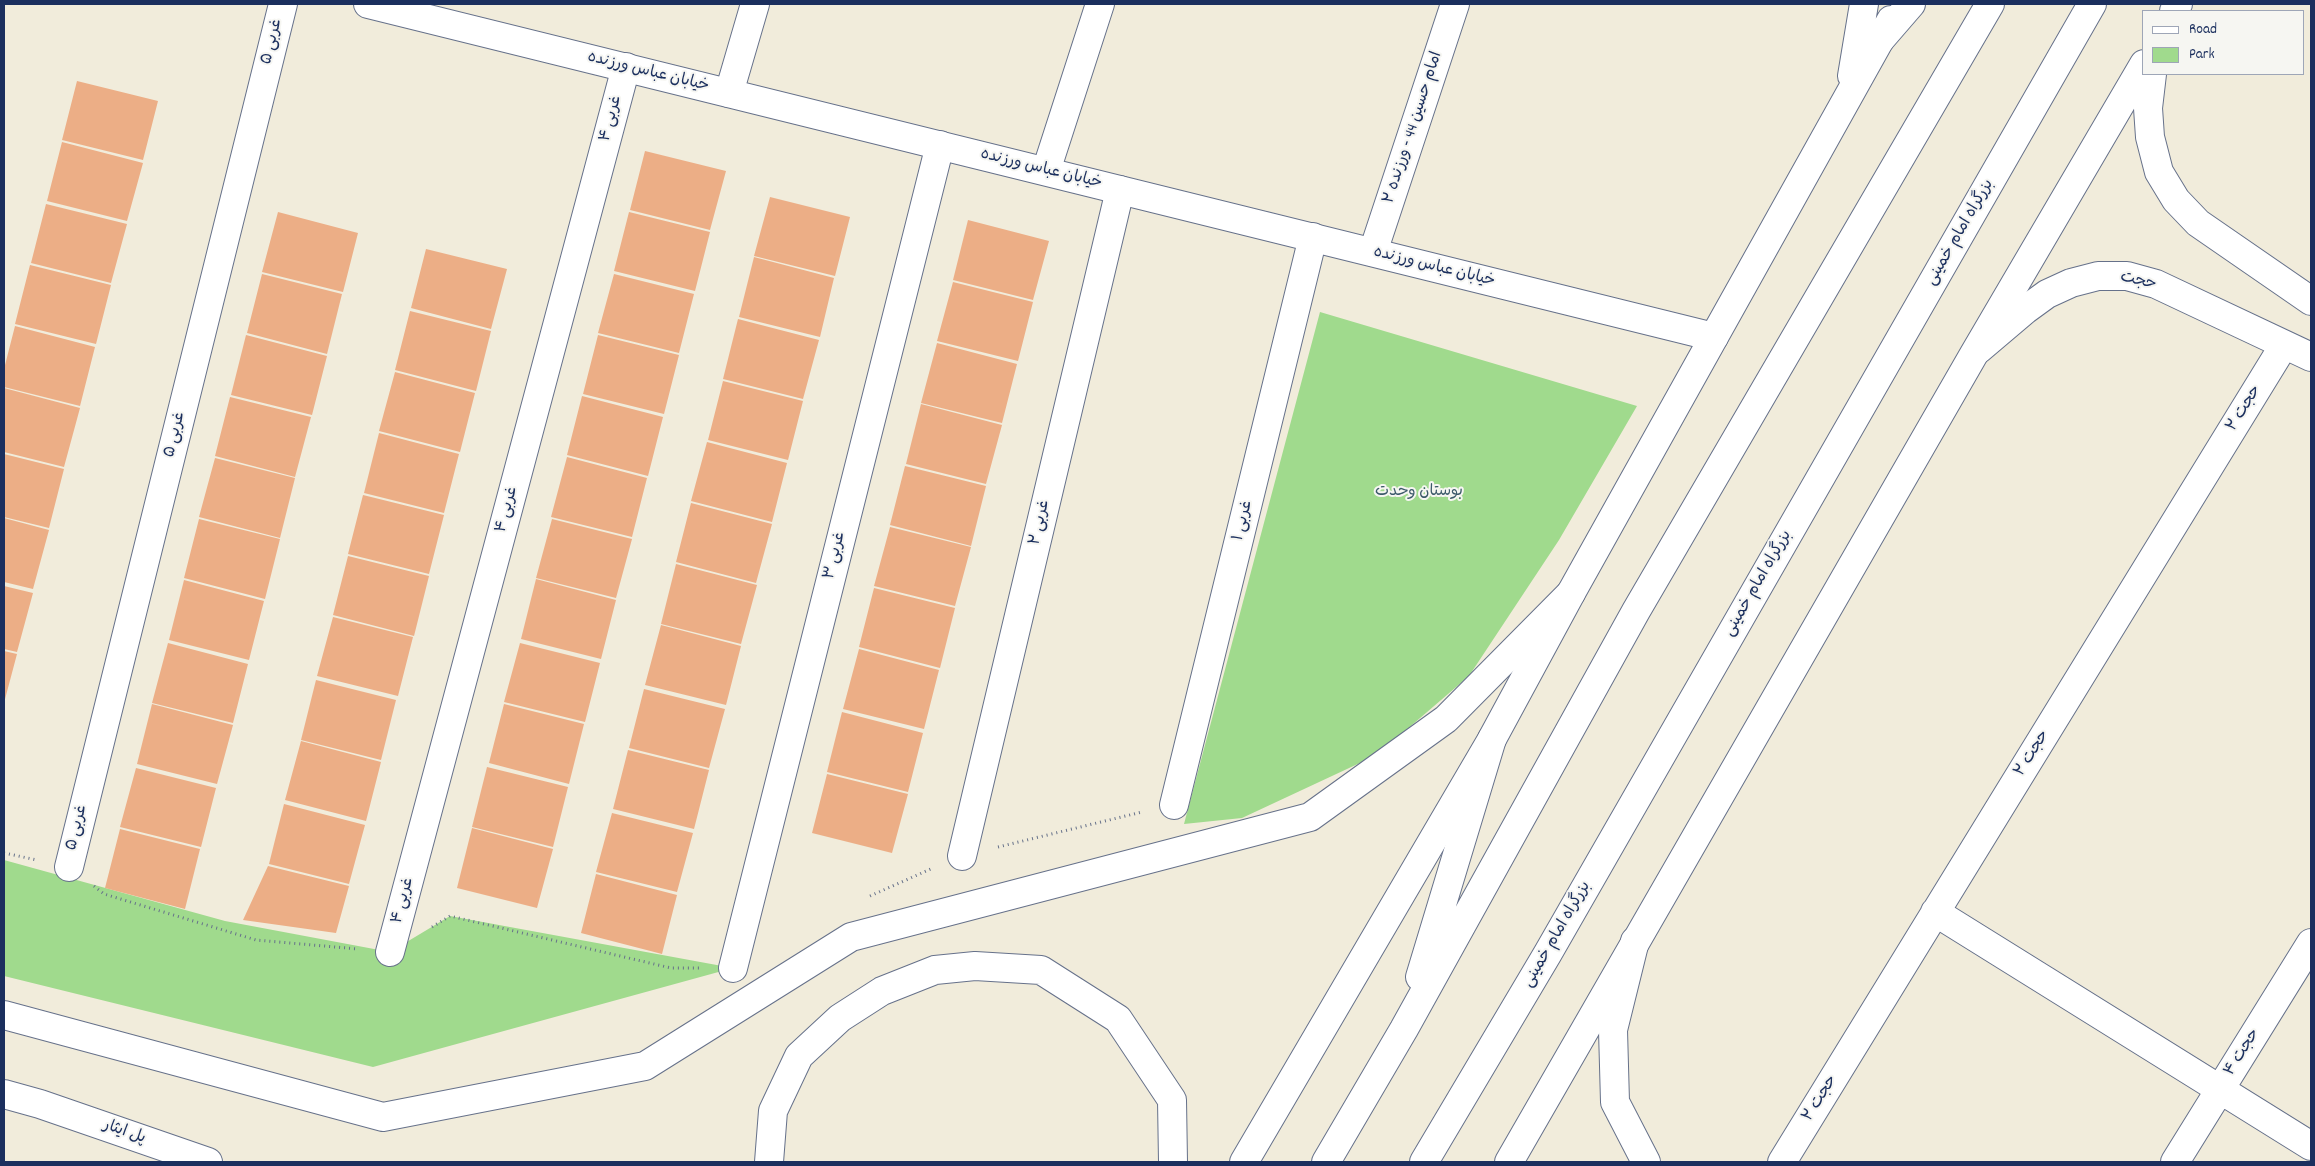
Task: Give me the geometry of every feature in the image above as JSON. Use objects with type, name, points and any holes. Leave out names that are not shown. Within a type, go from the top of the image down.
[{"type":"main road","name":"غربی ۵","points":[[69,867],[283,4]]},
{"type":"main road","name":"خیابان عباس ورزنده","points":[[368,4],[1714,337]]},
{"type":"main road","points":[[729,93],[756,4]]},
{"type":"main road","points":[[1046,171],[1100,4]]},
{"type":"main road","name":"امام حسین 44 - ورزنده ۲","points":[[1372,252],[1455,4]]},
{"type":"main road","points":[[1849,94],[1864,4]]},
{"type":"main road","points":[[1244,1162],[1492,739],[1571,593],[1900,4]]},
{"type":"main road","points":[[1879,41],[1911,4]]},
{"type":"main road","points":[[1326,1162],[1404,1029],[1636,611],[1990,4]]},
{"type":"main road","name":"بزرگراه امام خمینی","points":[[1424,1162],[1548,953],[2092,4]]},
{"type":"main road","points":[[1509,1162],[1974,354],[2142,67]]},
{"type":"main road","name":"غربی ۴","points":[[390,952],[626,68]]},
{"type":"main road","points":[[2152,75],[2148,108],[2150,137],[2159,172],[2176,200],[2198,223],[2311,301]]},
{"type":"main road","name":"غربی ۳","points":[[733,968],[940,145]]},
{"type":"main road","name":"غربی ۲","points":[[962,856],[1120,190]]},
{"type":"main road","name":"غربی ۱","points":[[1174,805],[1313,237]]},
{"type":"main road","name":"حجت","points":[[1974,354],[2025,310],[2047,294],[2071,283],[2098,276],[2127,276],[2156,284],[2311,357]]},
{"type":"main road","name":"حجت ۲","points":[[1782,1162],[2284,345]]},
{"type":"main road","points":[[4,1015],[383,1117],[645,1066],[851,938],[1310,817],[1446,719],[1571,593]]},
{"type":"main road","points":[[1404,1029],[1492,739]]},
{"type":"main road","points":[[1935,912],[2311,1146]]},
{"type":"main road","points":[[1635,941],[1613,1030],[1615,1102],[1646,1162]]},
{"type":"main road","name":"حجت ۴","points":[[2175,1162],[2311,943]]},
{"type":"main road","points":[[769,1162],[773,1111],[799,1056],[840,1018],[882,990],[935,970],[975,966],[1041,970],[1118,1018],[1172,1100],[1173,1162]]},
{"type":"main road","name":"پل ایثار","points":[[4,1094],[40,1104],[208,1162]]},
{"type":"path","points":[[865,898],[962,856],[1174,805]]},
{"type":"path","points":[[4,853],[69,867],[104,894],[256,940],[390,952],[450,916],[671,968],[733,968]]},
{"type":"green space","name":"بوستان وحدت","points":[[1320,312],[1637,406],[1559,540],[1469,676],[1377,755],[1242,818],[1184,824]]},
{"type":"green space","points":[[4,860],[225,921],[390,952],[450,916],[733,968],[373,1067],[4,976]]},
{"type":"building","points":[[77,81],[158,101],[143,160],[62,140]]},
{"type":"building","points":[[62,142],[143,163],[127,221],[47,201]]},
{"type":"building","points":[[645,151],[726,171],[710,230],[630,210]]},
{"type":"building","points":[[770,197],[850,217],[835,276],[754,256]]},
{"type":"building","points":[[46,204],[127,224],[111,283],[31,263]]},
{"type":"building","points":[[278,212],[358,233],[343,292],[262,272]]},
{"type":"building","points":[[629,212],[710,232],[695,291],[614,271]]},
{"type":"building","points":[[968,220],[1049,241],[1033,300],[953,280]]},
{"type":"building","points":[[426,249],[507,269],[491,329],[411,308]]},
{"type":"building","points":[[754,257],[834,278],[820,337],[739,317]]},
{"type":"building","points":[[30,265],[111,285],[96,344],[15,324]]},
{"type":"building","points":[[262,274],[342,294],[327,354],[247,333]]},
{"type":"building","points":[[614,274],[694,294],[679,353],[598,333]]},
{"type":"building","points":[[953,282],[1033,302],[1018,361],[937,341]]},
{"type":"building","points":[[410,311],[491,331],[476,391],[395,370]]},
{"type":"building","points":[[738,319],[819,340],[803,399],[723,379]]},
{"type":"building","points":[[15,326],[95,347],[80,406],[4,387],[4,369]]},
{"type":"building","points":[[246,335],[327,356],[312,415],[231,395]]},
{"type":"building","points":[[598,335],[679,355],[664,414],[583,394]]},
{"type":"building","points":[[937,343],[1017,364],[1002,423],[921,403]]},
{"type":"building","points":[[395,372],[475,393],[460,452],[379,431]]},
{"type":"building","points":[[723,381],[803,401],[788,460],[708,440]]},
{"type":"building","points":[[4,388],[80,408],[64,467],[4,452]]},
{"type":"building","points":[[582,396],[663,417],[648,476],[567,455]]},
{"type":"building","points":[[230,397],[311,417],[295,477],[215,456]]},
{"type":"building","points":[[921,404],[1002,425],[986,484],[906,464]]},
{"type":"building","points":[[379,433],[459,454],[444,513],[364,493]]},
{"type":"building","points":[[707,442],[787,463],[772,522],[691,501]]},
{"type":"building","points":[[4,454],[64,469],[49,528],[4,517]]},
{"type":"building","points":[[567,457],[647,478],[632,537],[551,517]]},
{"type":"building","points":[[215,458],[295,478],[280,538],[199,517]]},
{"type":"building","points":[[905,466],[986,486],[971,546],[890,525]]},
{"type":"building","points":[[363,495],[444,515],[429,574],[348,554]]},
{"type":"building","points":[[691,503],[772,524],[756,583],[676,562]]},
{"type":"building","points":[[4,518],[49,530],[33,589],[4,582]]},
{"type":"building","points":[[199,519],[280,539],[265,599],[184,578]]},
{"type":"building","points":[[552,519],[632,539],[616,598],[536,578]]},
{"type":"building","points":[[890,527],[971,547],[955,606],[874,586]]},
{"type":"building","points":[[348,556],[429,576],[414,636],[333,615]]},
{"type":"building","points":[[676,564],[757,585],[741,644],[661,624]]},
{"type":"building","points":[[536,579],[616,600],[601,659],[521,639]]},
{"type":"building","points":[[184,580],[264,601],[249,660],[169,640]]},
{"type":"building","points":[[4,586],[33,593],[17,652],[4,649]]},
{"type":"building","points":[[874,588],[955,608],[940,668],[859,647]]},
{"type":"building","points":[[333,617],[413,637],[398,696],[317,676]]},
{"type":"building","points":[[661,625],[741,646],[726,705],[645,685]]},
{"type":"building","points":[[168,643],[248,664],[233,723],[152,703]]},
{"type":"building","points":[[520,643],[600,663],[585,722],[504,702]]},
{"type":"building","points":[[859,649],[939,670],[924,729],[843,709]]},
{"type":"building","points":[[4,651],[17,654],[4,703]]},
{"type":"building","points":[[316,680],[396,700],[381,760],[301,740]]},
{"type":"building","points":[[644,689],[725,709],[709,768],[629,748]]},
{"type":"building","points":[[152,704],[233,725],[217,784],[137,764]]},
{"type":"building","points":[[504,704],[584,724],[569,784],[489,763]]},
{"type":"building","points":[[842,712],[923,733],[908,792],[827,772]]},
{"type":"building","points":[[301,741],[381,762],[366,821],[285,800]]},
{"type":"building","points":[[628,750],[709,770],[694,829],[613,809]]},
{"type":"building","points":[[487,767],[568,787],[553,847],[472,827]]},
{"type":"building","points":[[136,768],[216,788],[201,847],[120,827]]},
{"type":"building","points":[[827,774],[908,794],[892,853],[812,833]]},
{"type":"building","points":[[284,804],[365,825],[349,884],[269,864]]},
{"type":"building","points":[[612,813],[693,833],[677,892],[596,872]]},
{"type":"building","points":[[472,828],[553,849],[537,908],[457,888]]},
{"type":"building","points":[[120,829],[200,849],[185,909],[105,888]]},
{"type":"building","points":[[268,866],[349,886],[336,933],[243,920]]},
{"type":"building","points":[[596,874],[677,895],[662,954],[581,933]]}]
